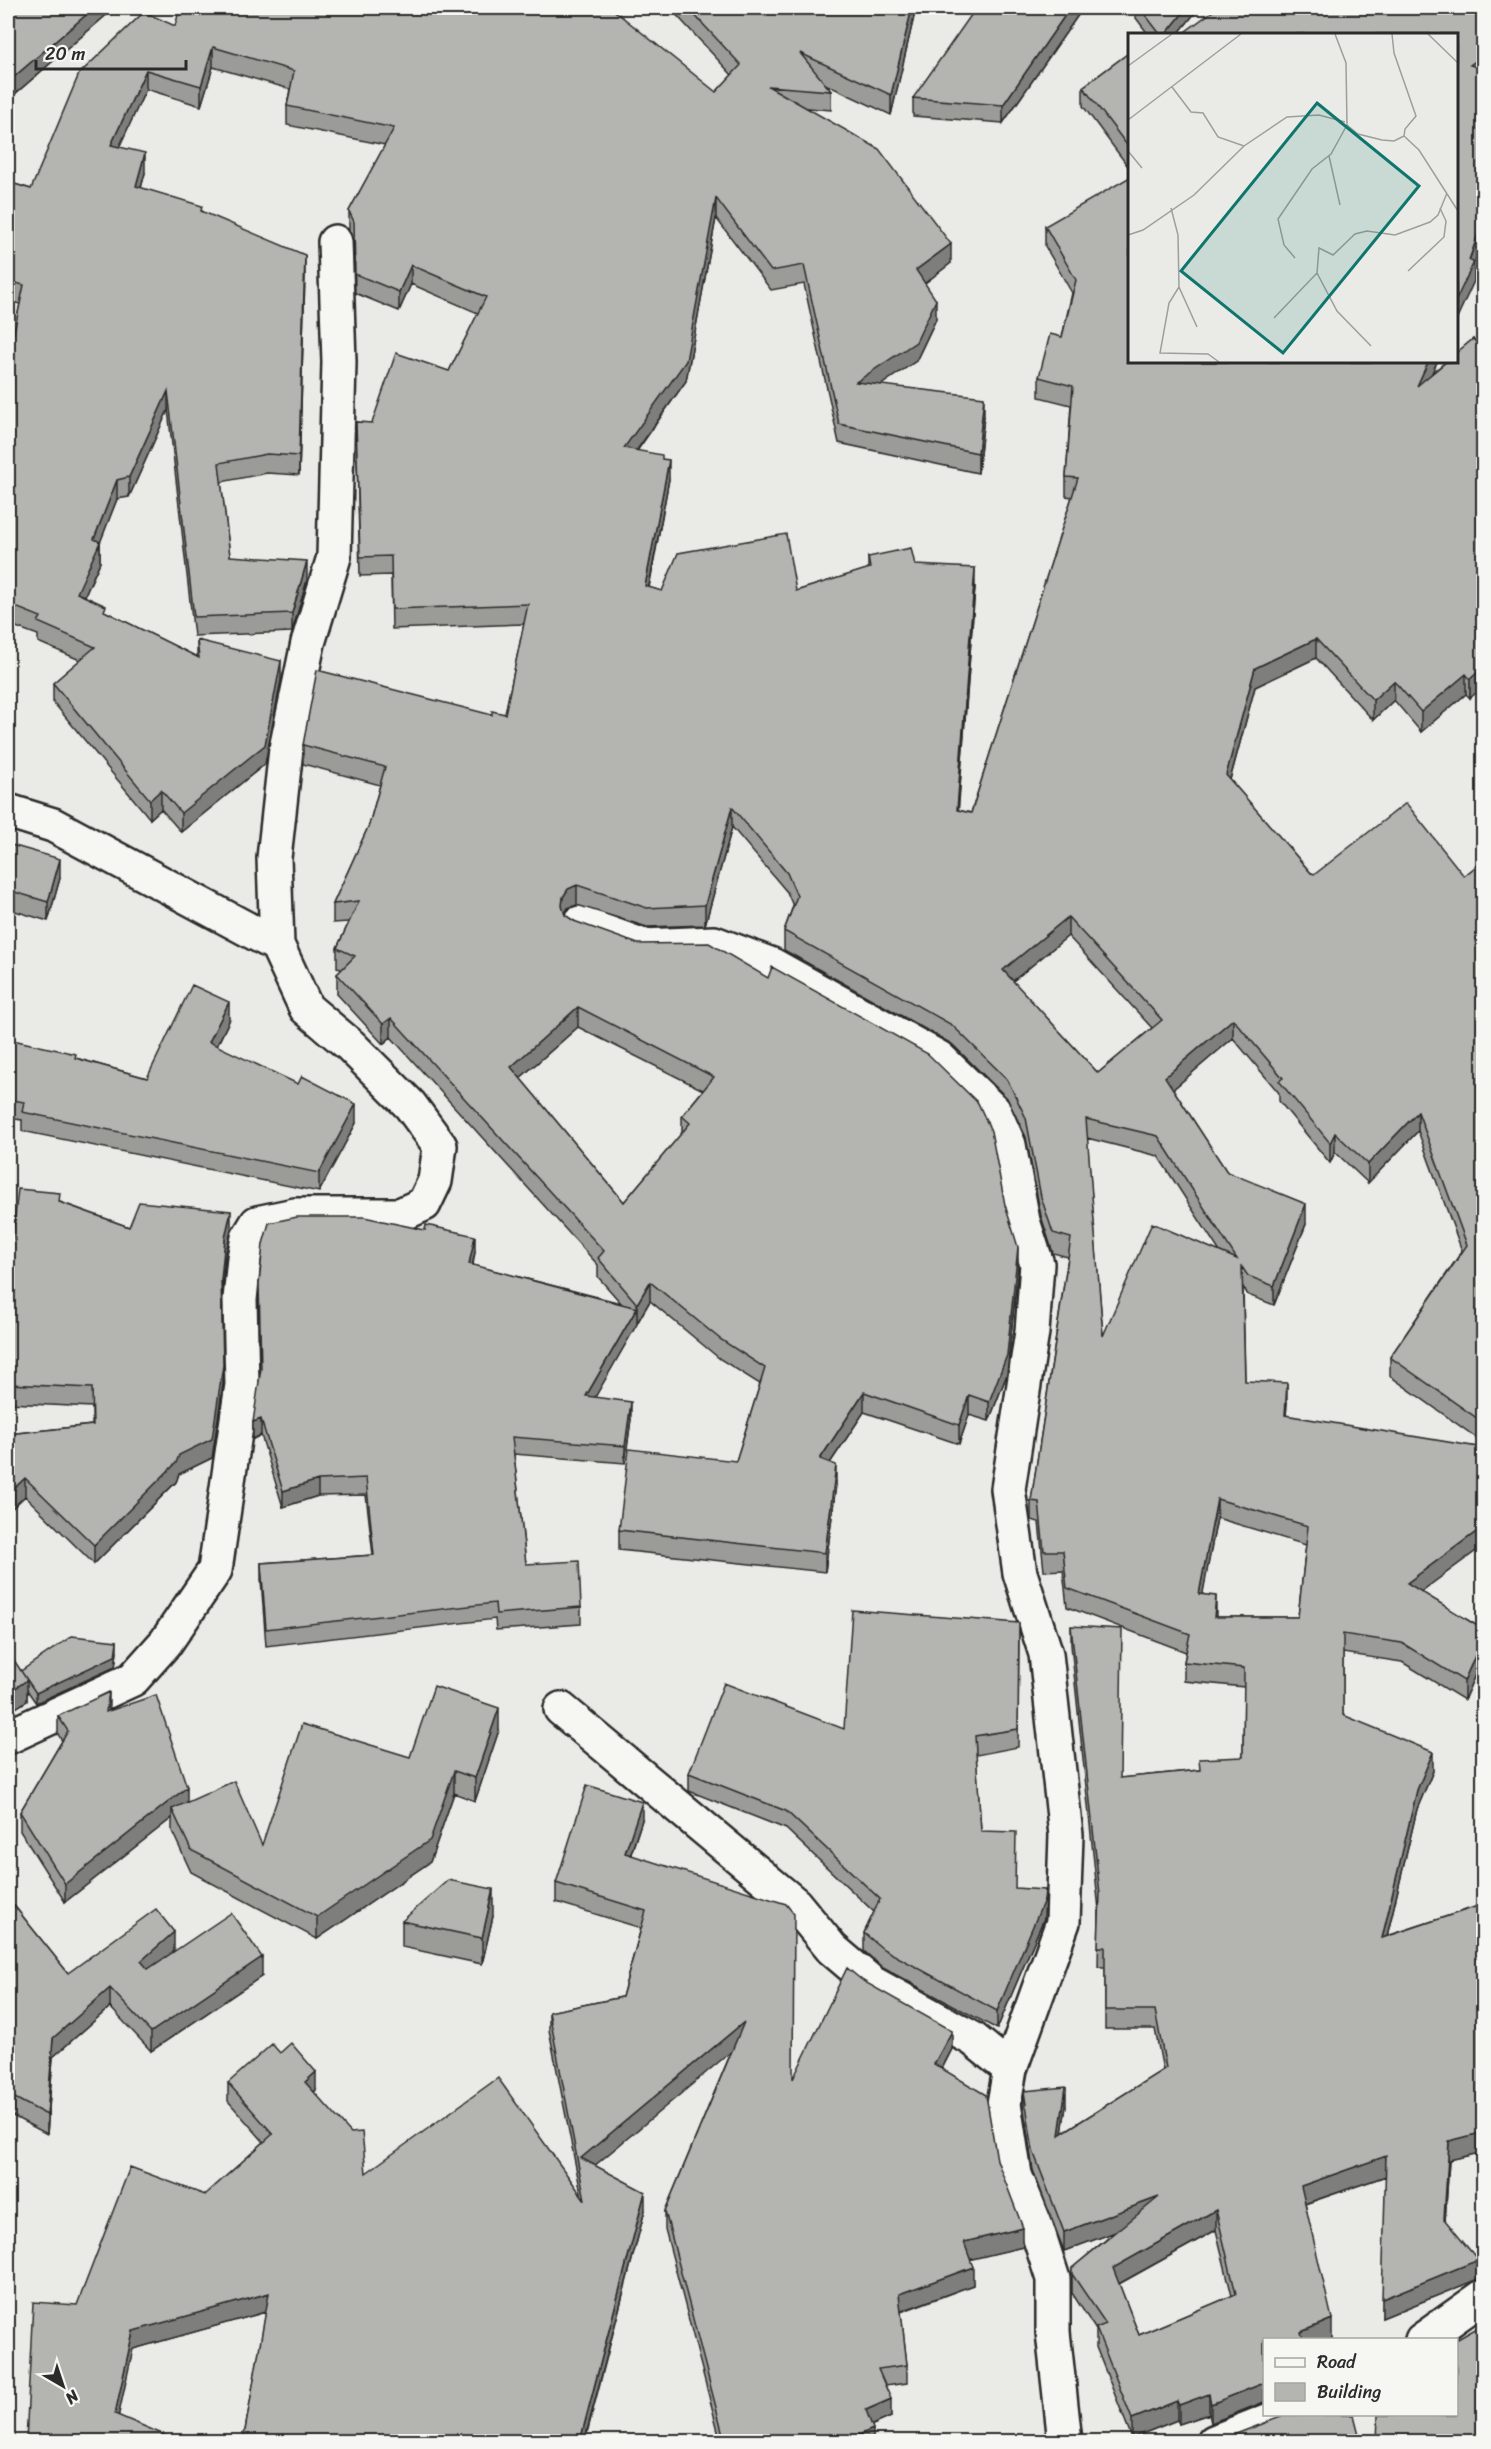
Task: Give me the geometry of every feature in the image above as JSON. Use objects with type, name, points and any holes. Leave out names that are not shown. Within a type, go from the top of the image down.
[{"type":"street","points":[[8,1737],[133,1679],[166,1642],[215,1570],[242,1385],[240,1300],[244,1258],[248,1238],[257,1223],[296,1215],[400,1215],[424,1204],[435,1181],[440,1146],[410,1105],[350,1045],[306,1008],[278,945],[274,858],[286,748],[309,643],[334,557],[339,362],[335,242]]},
{"type":"street","points":[[8,811],[53,825],[278,945]]},
{"type":"street","points":[[580,923],[644,946],[714,943],[772,965],[939,1058],[994,1111],[1010,1145],[1023,1221],[1037,1264],[1032,1332],[1008,1489],[1020,1573],[1046,1654],[1066,1835],[1063,1922],[1010,2070],[1004,2104],[1016,2175],[1053,2279],[1053,2332],[1065,2442]]},
{"type":"street","points":[[561,1709],[795,1904],[832,1949],[872,1983],[973,2038],[1010,2070]]},
{"type":"street","points":[[1425,2338],[1484,2296]]},
{"type":"street","points":[[1214,2442],[1282,2416]]},
{"type":"building","points":[[8,8],[94,8],[9,81]]},
{"type":"building","points":[[180,8],[213,8],[227,12],[229,8],[611,8],[716,92],[741,65],[688,8],[912,8],[891,95],[800,53],[831,91],[768,86],[879,149],[951,244],[916,270],[936,300],[916,342],[856,382],[984,397],[978,453],[839,424],[804,265],[771,271],[716,198],[686,361],[624,448],[662,455],[662,459],[669,460],[645,586],[662,591],[678,553],[786,534],[796,591],[870,568],[868,557],[911,548],[915,565],[975,568],[957,810],[971,813],[1078,478],[1066,477],[1073,386],[1039,377],[1050,334],[1062,337],[1076,280],[1045,226],[1128,178],[1128,363],[1428,363],[1417,386],[1445,363],[1458,363],[1458,351],[1473,339],[1484,351],[1484,667],[1470,679],[1466,674],[1421,712],[1394,681],[1373,700],[1316,639],[1255,668],[1226,775],[1311,873],[1315,874],[1406,803],[1464,876],[1484,860],[1484,1423],[1390,1357],[1467,1245],[1418,1112],[1368,1164],[1335,1133],[1330,1143],[1279,1081],[1283,1078],[1233,1019],[1165,1077],[1227,1172],[1306,1204],[1274,1286],[1248,1276],[1242,1267],[1245,1381],[1287,1383],[1285,1415],[1484,1448],[1484,1526],[1407,1583],[1484,1630],[1484,1635],[1464,1681],[1402,1643],[1343,1634],[1343,1715],[1433,1752],[1417,1790],[1382,1938],[1484,1904],[1484,2132],[1449,2141],[1444,2219],[1478,2260],[1382,2299],[1386,2156],[1301,2186],[1332,2319],[1301,2332],[1302,2338],[1263,2338],[1263,2383],[1211,2404],[1209,2394],[1179,2405],[1177,2401],[1132,2419],[1096,2328],[1106,2324],[1072,2274],[1072,2268],[1159,2197],[1064,2232],[1033,2151],[1024,2091],[1066,2087],[1059,2135],[1166,2068],[1155,2010],[1105,2010],[1105,1947],[1098,1947],[1100,1894],[1071,1626],[1122,1629],[1120,1778],[1200,1770],[1199,1759],[1243,1757],[1244,1668],[1184,1662],[1190,1634],[1067,1588],[1063,1551],[1044,1551],[1039,1502],[1031,1501],[1071,1238],[1053,1233],[1041,1197],[1026,1118],[1007,1079],[952,1025],[784,931],[797,896],[787,873],[732,807],[705,905],[647,908],[577,885],[568,889],[563,897],[562,906],[565,915],[574,921],[638,944],[709,943],[768,978],[772,967],[928,1054],[978,1103],[991,1131],[1005,1205],[1018,1247],[1007,1355],[989,1402],[969,1395],[959,1425],[864,1392],[820,1459],[836,1465],[825,1553],[619,1530],[629,1449],[736,1461],[765,1368],[720,1339],[650,1282],[637,1304],[598,1258],[604,1251],[391,1018],[383,1024],[337,974],[355,956],[337,948],[359,901],[333,904],[369,825],[385,767],[303,745],[317,670],[492,715],[492,711],[505,714],[528,604],[392,609],[391,556],[360,557],[356,422],[372,423],[396,353],[449,371],[486,297],[411,265],[399,292],[355,274],[354,222],[349,211],[394,128],[287,106],[294,71],[213,47],[201,86],[146,70],[111,145],[145,153],[136,186],[202,206],[201,211],[305,255],[299,456],[267,454],[219,463],[230,556],[307,561],[292,613],[194,617],[168,391],[129,477],[117,480],[94,539],[100,542],[77,593],[106,606],[104,611],[199,658],[197,640],[281,661],[265,745],[181,813],[161,790],[150,800],[53,683],[95,647],[38,622],[41,617],[8,604],[8,360],[24,285],[8,281],[8,182],[31,189],[79,74],[144,12],[175,26]],"holes":[[[1068,917],[1162,1020],[1098,1073],[1003,970]],[[578,1007],[714,1077],[682,1116],[690,1123],[624,1202],[511,1067]],[[1086,1119],[1158,1136],[1237,1259],[1152,1223],[1103,1336]],[[1217,1499],[1308,1526],[1298,1617],[1214,1617],[1216,1596],[1199,1594]],[[1216,2210],[1236,2294],[1139,2335],[1113,2268]]]},
{"type":"building","points":[[976,8],[1070,8],[1003,105],[913,98]]},
{"type":"building","points":[[1140,8],[1187,8],[1167,33],[1159,33]]},
{"type":"building","points":[[1217,8],[1484,8],[1484,55],[1470,65],[1484,69],[1484,217],[1469,260],[1474,262],[1458,296],[1458,33],[1183,33]]},
{"type":"building","points":[[1128,53],[1128,146],[1083,87]]},
{"type":"building","points":[[8,844],[60,859],[48,902],[8,890]]},
{"type":"building","points":[[192,985],[229,1002],[209,1042],[298,1084],[302,1076],[356,1104],[319,1173],[22,1112],[24,1102],[8,1099],[8,1039],[76,1054],[75,1058],[147,1078]]},
{"type":"building","points":[[18,1189],[60,1193],[59,1202],[129,1227],[139,1202],[231,1211],[225,1238],[221,1280],[223,1365],[212,1439],[179,1455],[176,1463],[94,1545],[25,1478],[8,1494],[8,1434],[93,1425],[92,1388],[8,1384],[8,1252],[11,1252]]},
{"type":"building","points":[[297,1217],[364,1217],[425,1230],[426,1225],[475,1236],[469,1264],[637,1308],[586,1396],[631,1402],[625,1446],[512,1437],[526,1564],[579,1561],[581,1607],[496,1614],[495,1603],[266,1629],[261,1563],[374,1555],[366,1478],[318,1480],[283,1491],[261,1419],[253,1422],[261,1368],[259,1284],[263,1244],[269,1223]]},
{"type":"building","points":[[852,1610],[1019,1623],[1018,1729],[975,1736],[981,1831],[1016,1832],[1015,1888],[1045,1890],[1044,1900],[997,2011],[883,1949],[864,1933],[880,1899],[786,1811],[689,1773],[724,1683],[844,1729]]},
{"type":"building","points":[[72,1636],[117,1641],[115,1656],[36,1693],[21,1671]]},
{"type":"building","points":[[8,1651],[27,1680],[8,1693]]},
{"type":"building","points":[[434,1686],[499,1708],[475,1778],[454,1771],[430,1840],[317,1917],[191,1850],[172,1809],[234,1781],[262,1845],[302,1724],[410,1757]]},
{"type":"building","points":[[109,1692],[106,1712],[156,1695],[187,1787],[65,1884],[20,1812],[68,1731],[58,1716]]},
{"type":"building","points":[[587,1785],[642,1802],[625,1853],[786,1904],[794,1914],[793,2079],[847,1968],[863,1981],[952,2031],[934,2064],[986,2095],[997,2160],[1023,2228],[964,2242],[973,2267],[899,2294],[907,2365],[878,2369],[891,2399],[866,2410],[873,2429],[842,2442],[763,2442],[763,2440],[725,2442],[665,2211],[744,2022],[581,2158],[645,2192],[580,2441],[590,2442],[243,2442],[269,2293],[133,2331],[115,2414],[181,2442],[26,2442],[33,2302],[77,2305],[130,2167],[205,2195],[273,2134],[228,2083],[272,2044],[280,2053],[291,2043],[316,2072],[305,2082],[351,2133],[362,2132],[366,2173],[498,2078],[585,2200],[549,2012],[622,1997],[646,1911],[556,1883]]},
{"type":"building","points":[[448,1880],[493,1889],[482,1938],[402,1921]]},
{"type":"building","points":[[8,1898],[68,1973],[156,1909],[174,1932],[141,1961],[148,1969],[231,1913],[262,1957],[151,2032],[110,1988],[53,2038],[47,2115],[11,2096],[8,2100]]},
{"type":"building","points":[[1484,2324],[1484,2442],[1377,2442],[1378,2416],[1458,2416],[1458,2339]]},
{"type":"building","points":[[1283,2416],[1354,2416],[1361,2442],[1220,2442],[1220,2440]]}]
